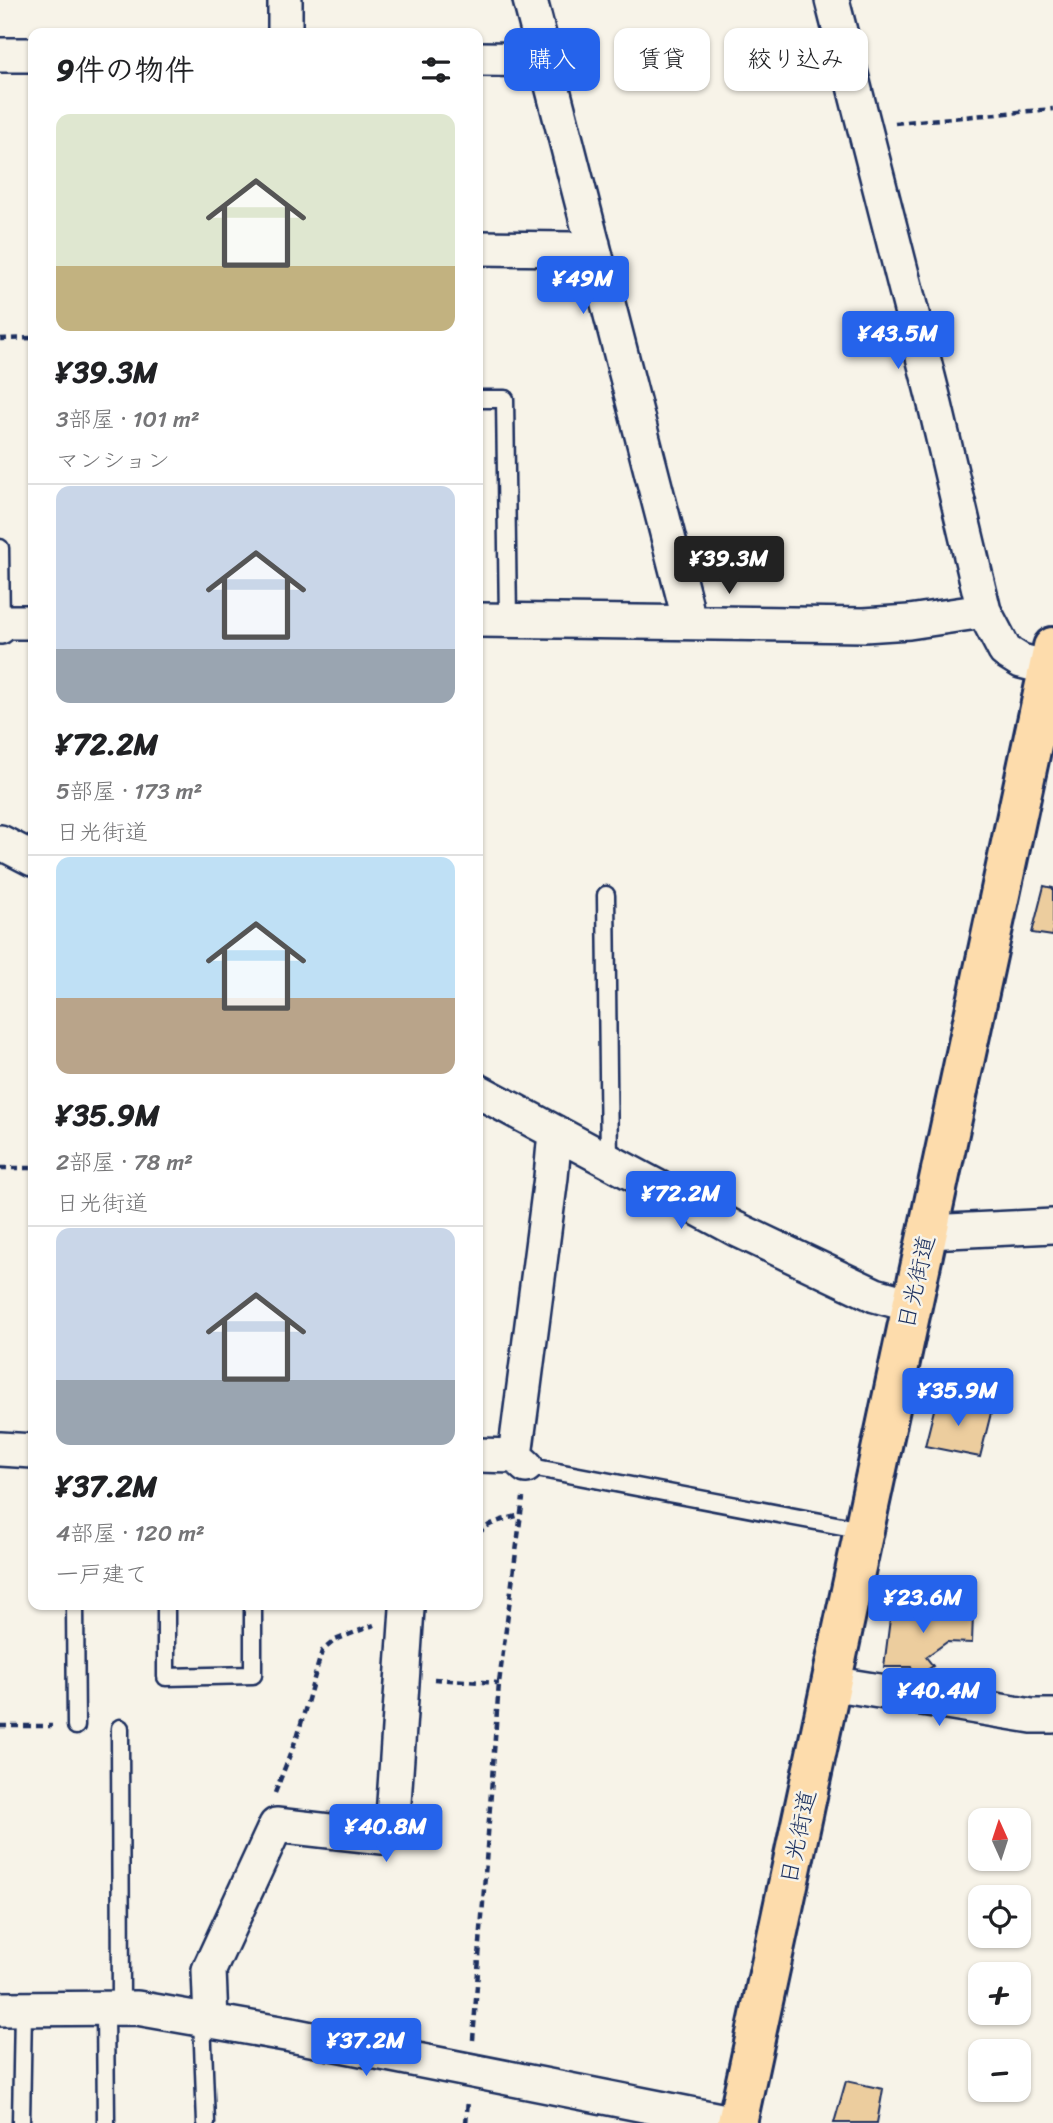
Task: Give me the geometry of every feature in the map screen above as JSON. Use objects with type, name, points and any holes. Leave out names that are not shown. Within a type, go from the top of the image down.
[{"type":"main road","name":"日光街道","points":[[736,2123],[1051,658]]},
{"type":"street","points":[[285,0],[285,28]]},
{"type":"street","points":[[530,0],[537,28]]},
{"type":"street","points":[[832,0],[933,396],[984,611],[1005,650],[1021,661],[1051,658]]},
{"type":"street","points":[[0,55],[28,55]]},
{"type":"street","points":[[483,59],[504,59]]},
{"type":"street","points":[[554,91],[688,622]]},
{"type":"street","points":[[483,248],[573,249],[593,244]]},
{"type":"street","points":[[493,620],[864,625],[909,622],[984,611]]},
{"type":"street","points":[[0,842],[28,856]]},
{"type":"street","points":[[483,1094],[736,1229],[875,1295],[911,1305]]},
{"type":"street","points":[[483,1456],[520,1461],[555,1132]]},
{"type":"street","points":[[928,1232],[1053,1226]]},
{"type":"street","points":[[0,1449],[28,1451]]},
{"type":"street","points":[[206,2020],[209,1970],[276,1825],[383,1837],[392,1832],[407,1610]]},
{"type":"street","points":[[830,1683],[1032,1716],[1053,1716]]},
{"type":"street","points":[[12,2010],[136,2008],[736,2123]]},
{"type":"lane","points":[[483,399],[505,399],[493,620]]},
{"type":"lane","points":[[0,548],[11,625]]},
{"type":"lane","points":[[606,895],[609,1161]]},
{"type":"lane","points":[[520,1461],[863,1530]]},
{"type":"lane","points":[[75,1610],[76,1726]]},
{"type":"lane","points":[[166,1610],[166,1677],[253,1675],[253,1610]]},
{"type":"lane","points":[[106,2123],[113,2009],[120,1728]]},
{"type":"lane","points":[[12,2010],[21,2123]]},
{"type":"lane","points":[[206,2020],[206,2123]]},
{"type":"path","points":[[863,126],[1053,109]]},
{"type":"path","points":[[0,338],[28,338]]},
{"type":"path","points":[[0,1168],[28,1168]]},
{"type":"path","points":[[466,2123],[499,1684],[521,1515],[520,1461]]},
{"type":"path","points":[[483,1531],[500,1520],[521,1515]]},
{"type":"path","points":[[402,1677],[499,1684]]},
{"type":"building","points":[[1044,886],[1053,888],[1053,936],[1032,933]]},
{"type":"building","points":[[937,1398],[992,1409],[980,1457],[925,1446]]},
{"type":"building","points":[[892,1603],[973,1614],[972,1643],[947,1642],[926,1657],[933,1666],[920,1675],[911,1667],[884,1667]]},
{"type":"building","points":[[846,2081],[883,2089],[877,2123],[834,2123]]}]
